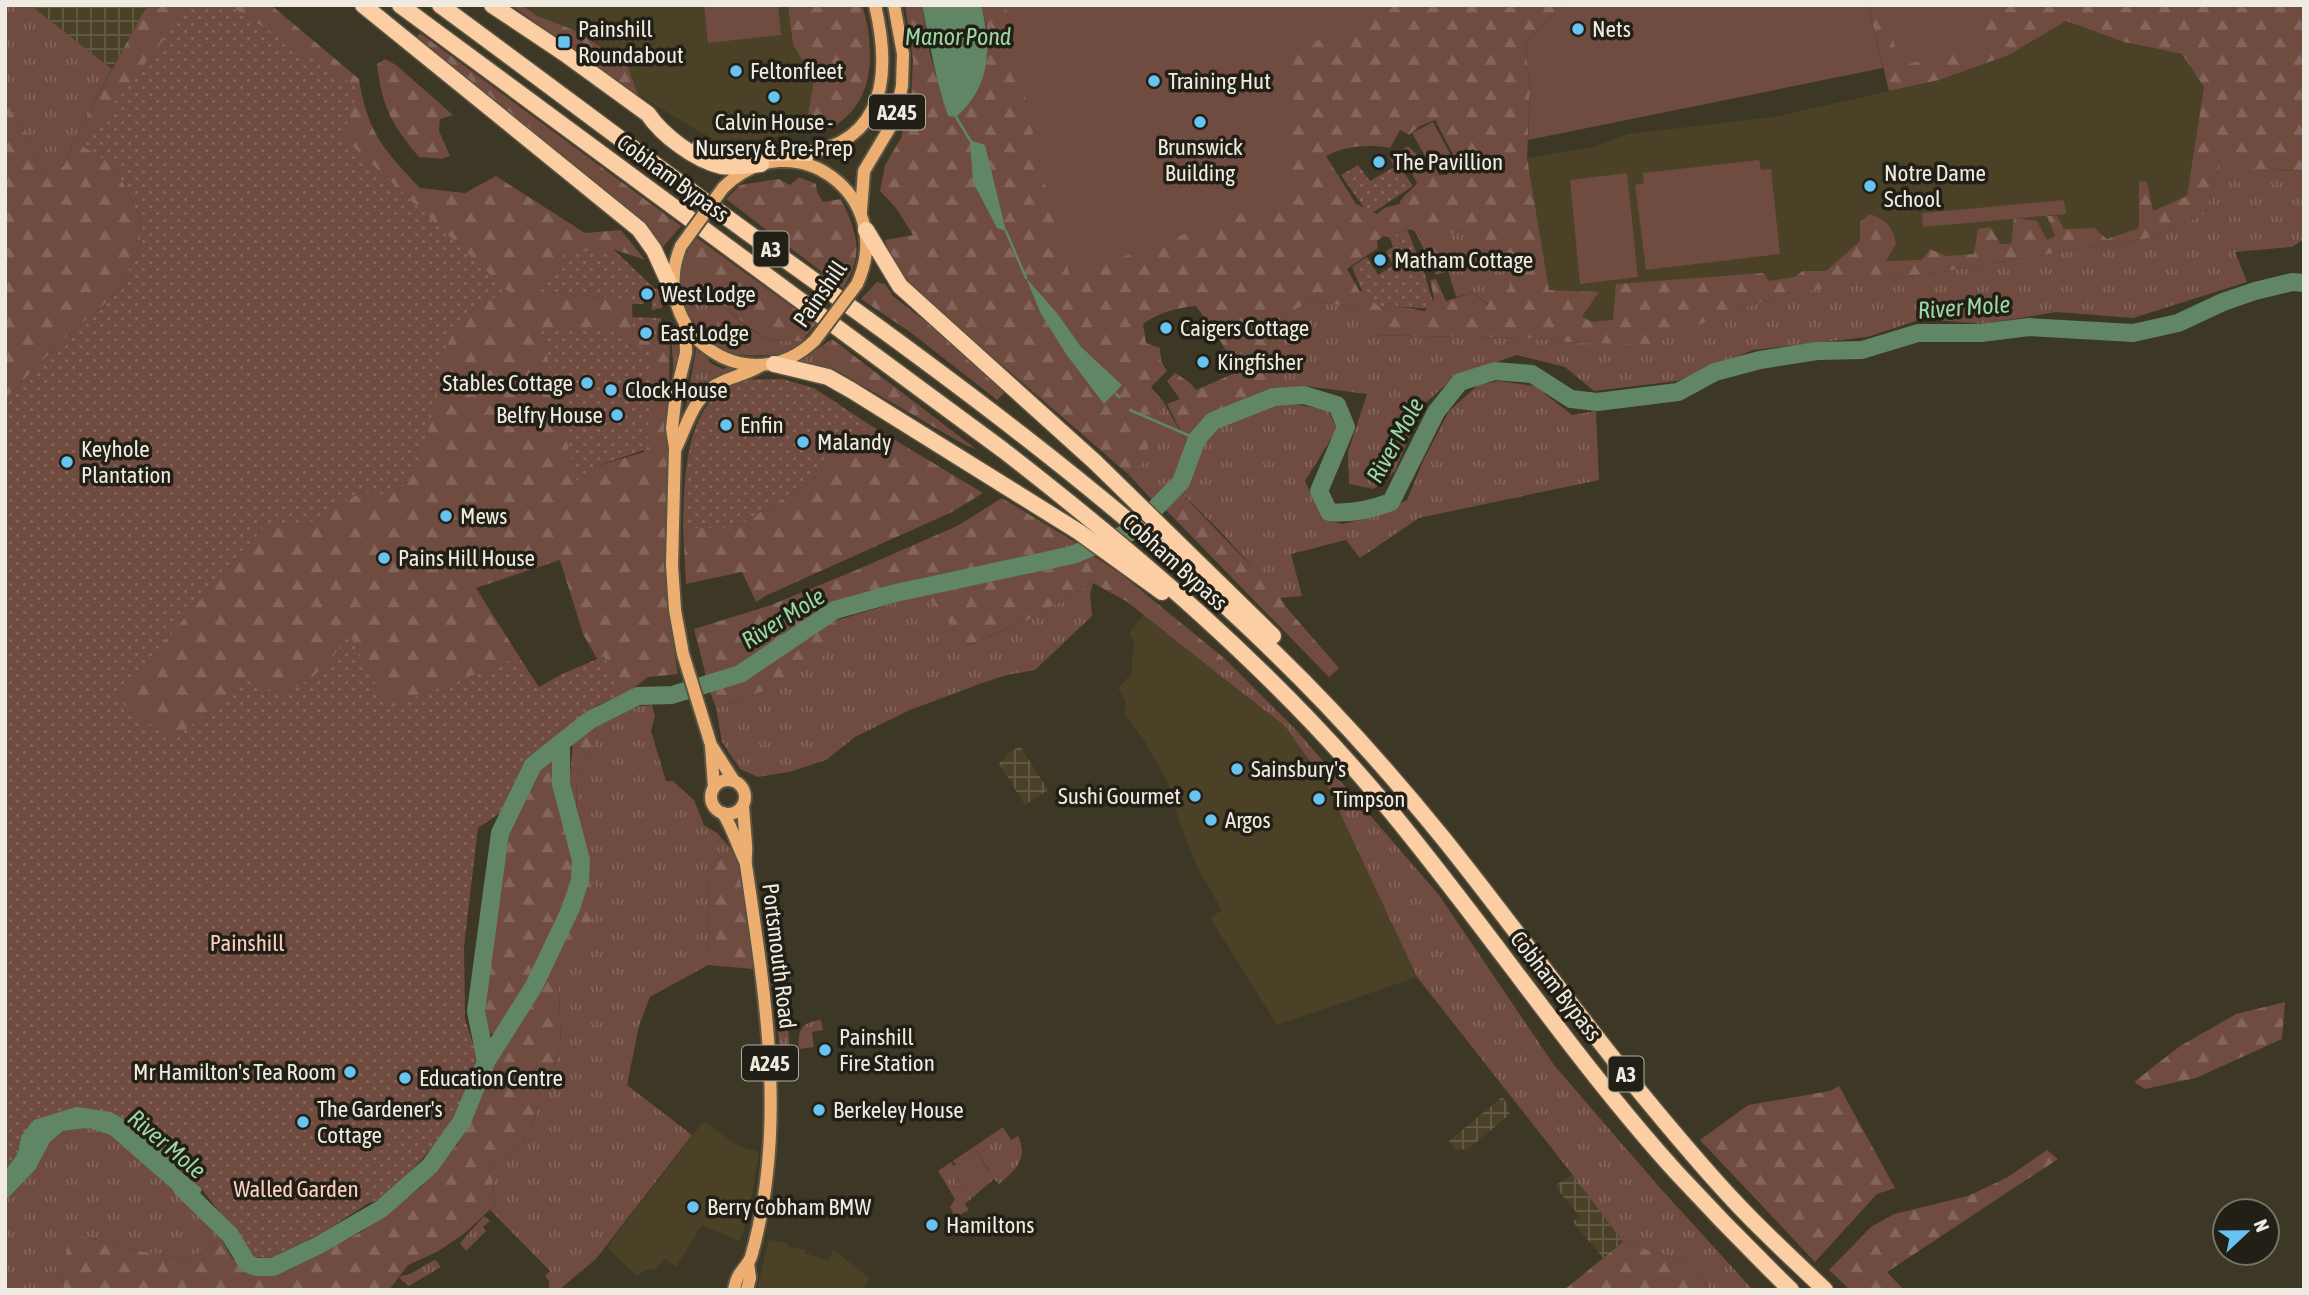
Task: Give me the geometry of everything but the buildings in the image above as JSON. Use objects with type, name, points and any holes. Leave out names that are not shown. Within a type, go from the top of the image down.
[{"type":"highway","points":[[363,5],[639,229],[654,250],[674,294]]},
{"type":"highway","name":"Cobham Bypass","points":[[400,5],[859,343],[1080,510],[1150,576],[1221,634],[1298,709],[1376,793],[1431,860],[1607,1089],[1676,1172],[1791,1290]]},
{"type":"highway","name":"Cobham Bypass","points":[[440,5],[740,227],[899,340],[1178,553],[1392,777],[1638,1090],[1735,1202],[1825,1290]]},
{"type":"highway","points":[[492,5],[648,114],[671,125],[701,147],[715,153],[735,156],[808,153]]},
{"type":"highway","points":[[648,114],[655,125],[696,155],[709,161],[728,166],[761,164]]},
{"type":"highway","points":[[866,230],[900,286],[1022,394],[1118,485],[1178,553]]},
{"type":"highway","points":[[767,365],[807,371],[841,384],[1150,576]]},
{"type":"main road","name":"A245","points":[[786,160],[833,146],[852,135],[873,108],[879,95],[884,61],[875,5]]},
{"type":"main road","name":"A245","points":[[861,212],[864,171],[895,118],[902,86],[903,54],[894,5]]},
{"type":"main road","name":"Painshill","points":[[786,160],[813,166],[828,173],[850,194],[861,212],[866,230],[866,263],[857,284],[815,340],[794,355],[767,365],[741,363],[719,356],[705,346],[685,325],[677,310],[674,294],[676,262],[681,246],[723,187],[735,176],[761,164],[786,160]]},
{"type":"main road","points":[[685,325],[686,353],[673,415],[676,449],[673,581],[677,625],[683,654],[711,745],[713,804],[723,813],[731,814],[743,807],[746,798],[744,789],[734,780],[711,745]]},
{"type":"main road","points":[[676,449],[689,414],[703,396],[722,382],[767,365]]},
{"type":"main road","points":[[714,787],[725,780],[734,780]]},
{"type":"main road","name":"Portsmouth Road","points":[[743,807],[745,862],[767,1021],[772,1087],[766,1183],[748,1263],[750,1278],[747,1290]]},
{"type":"main road","name":"Portsmouth Road","points":[[723,813],[732,827],[745,862]]},
{"type":"main road","name":"Portsmouth Road","points":[[734,1290],[739,1275],[748,1263]]},
{"type":"shaded area","points":[[30,5],[149,5],[112,69]]},
{"type":"shaded area","name":"Feltonfleet","points":[[511,5],[862,5],[869,28],[870,56],[866,87],[853,111],[833,128],[764,139],[714,140],[625,87]]},
{"type":"shaded area","name":"Notre Dame School","points":[[2066,21],[2124,42],[2182,54],[2237,98],[2205,214],[2148,238],[1529,338],[1527,158],[1593,147],[1628,134],[1773,117],[1939,80],[2009,55]]},
{"type":"shaded area","points":[[1143,615],[1285,726],[1328,787],[1417,977],[1277,1025],[1210,918],[1222,910],[1199,871],[1180,824],[1166,778],[1142,737],[1125,715],[1125,700],[1118,688],[1131,674],[1134,641],[1129,633]]},
{"type":"shaded area","points":[[1020,746],[1048,790],[1025,805],[999,763],[1005,759],[1004,756]]},
{"type":"shaded area","points":[[1502,1097],[1509,1106],[1506,1109],[1510,1114],[1466,1151],[1457,1151],[1449,1141]]},
{"type":"shaded area","name":"Berry Cobham BMW","points":[[702,1123],[706,1123],[738,1146],[759,1152],[743,1233],[739,1241],[702,1225],[676,1267],[665,1259],[655,1269],[646,1270],[637,1276],[607,1247]]},
{"type":"shaded area","points":[[1572,1174],[1623,1242],[1603,1258],[1573,1222],[1579,1216],[1555,1186]]},
{"type":"shaded area","points":[[769,1240],[787,1243],[787,1246],[805,1250],[805,1253],[828,1261],[833,1250],[870,1278],[862,1290],[760,1290],[758,1285]]},
{"type":"green space","points":[[5,5],[30,5],[112,69],[72,144],[67,161],[58,170],[44,172],[35,159],[29,139],[5,101]]},
{"type":"green space","points":[[149,5],[271,5],[359,79],[372,127],[387,151],[420,188],[465,193],[496,176],[585,233],[621,230],[645,260],[613,249],[540,291],[632,300],[633,339],[660,339],[658,318],[661,318],[661,339],[670,339],[665,542],[671,630],[678,674],[648,677],[630,691],[581,716],[605,673],[583,634],[560,560],[476,588],[527,669],[411,705],[173,741],[114,698],[264,527],[278,525],[362,493],[385,494],[400,489],[411,476],[405,448],[424,355],[82,146],[108,162],[118,172],[139,216],[140,245],[122,284],[107,302],[63,340],[5,399],[5,101],[29,139],[35,159],[44,172],[61,168]],"holes":[[[603,332],[626,333],[628,343],[633,347],[644,452],[594,467]]]},
{"type":"green space","name":"Painshill","points":[[191,5],[229,5],[358,88],[343,137],[509,292],[483,304],[465,319],[452,336],[444,355],[423,451],[408,481],[393,493],[357,495],[315,521],[264,527],[115,698],[173,741],[250,675],[273,691],[295,688],[317,673],[350,635],[388,708],[519,657],[539,687],[604,656],[620,695],[598,705],[526,759],[500,813],[478,828],[464,946],[465,1019],[480,1066],[457,1121],[387,1197],[369,1203],[322,1233],[272,1258],[253,1257],[202,1189],[180,1171],[160,1145],[111,1112],[21,1136],[18,1153],[5,1171],[5,399],[63,340],[107,302],[122,284],[140,245],[139,216],[118,172],[108,162],[81,145]]},
{"type":"green space","points":[[511,5],[521,5],[537,16],[576,31],[627,65],[638,95]]},
{"type":"green space","points":[[704,5],[778,5],[781,35],[708,43]]},
{"type":"green space","points":[[788,5],[862,5],[870,50],[867,80],[855,107],[832,128],[805,133],[814,81],[793,44]]},
{"type":"green space","points":[[905,5],[922,5],[930,54],[948,116],[988,32],[981,5],[1566,5],[1526,43],[1530,91],[1527,158],[1549,290],[1599,292],[1582,316],[1591,322],[1613,320],[1616,284],[1763,273],[1769,281],[1794,277],[1803,271],[1826,271],[1860,241],[1860,222],[1870,214],[1884,221],[1893,233],[1896,244],[1886,261],[1922,260],[1930,249],[1946,256],[1974,254],[1978,229],[1990,227],[2001,244],[2011,244],[2014,218],[2037,221],[2047,240],[2055,236],[2047,216],[2057,216],[2064,229],[2094,228],[2107,239],[2139,228],[2139,181],[2147,182],[2153,211],[2187,196],[2204,87],[2182,54],[2124,42],[2066,21],[2009,55],[1939,80],[1889,91],[1868,5],[2304,5],[2304,171],[2238,168],[2220,159],[2205,214],[2148,238],[1915,276],[1790,293],[1730,312],[1652,344],[1579,343],[1529,338],[1364,335],[1360,308],[1310,301],[1280,319],[1263,360],[1274,389],[1250,398],[1215,417],[1187,444],[1167,404],[1180,399],[1167,381],[1175,373],[1196,390],[1235,373],[1224,346],[1196,306],[1175,309],[1143,324],[1146,343],[1160,348],[1161,361],[1167,371],[1151,387],[1163,401],[1143,463],[1128,474],[964,332],[917,295],[892,262],[885,240],[913,235],[896,208],[880,191],[885,165],[901,138],[911,97],[913,60]],"holes":[[[1435,120],[1455,158],[1447,175],[1439,175],[1408,146],[1395,154],[1398,166],[1411,172],[1417,183],[1399,204],[1384,208],[1377,214],[1356,204],[1326,156],[1357,147],[1390,148],[1400,130],[1409,135],[1420,126]],[[1407,229],[1415,231],[1436,275],[1448,271],[1439,237],[1462,231],[1480,263],[1503,268],[1510,286],[1502,296],[1488,298],[1488,305],[1473,293],[1446,301],[1436,279],[1430,280],[1434,298],[1425,311],[1399,307],[1391,302],[1383,310],[1360,292],[1347,269],[1378,248],[1377,241],[1384,236],[1390,238]]]},
{"type":"green space","points":[[1005,5],[1394,5],[1293,52],[1286,197],[1070,276],[1040,165]]},
{"type":"green space","points":[[1566,5],[1868,5],[1883,68],[1528,140],[1530,91],[1526,43]]},
{"type":"green space","points":[[1886,5],[1984,5],[1986,46],[1899,66]]},
{"type":"green space","points":[[420,33],[681,226],[662,248],[415,39]]},
{"type":"green space","points":[[385,59],[396,65],[453,115],[440,119],[439,131],[450,156],[442,159],[419,157],[401,135],[389,114],[382,92],[377,64]]},
{"type":"green space","points":[[1433,122],[1455,163],[1435,174],[1412,133]]},
{"type":"green space","points":[[1392,155],[1413,186],[1369,215],[1341,175],[1358,165],[1370,181],[1394,167],[1389,156]]},
{"type":"green space","points":[[2220,159],[2275,170],[2304,171],[2304,239],[2292,247],[2235,252],[2247,282],[2133,318],[2057,312],[1984,324],[1922,319],[1867,337],[1753,350],[1677,381],[1594,391],[1565,367],[1517,355],[1456,376],[1422,406],[1395,471],[1374,489],[1349,484],[1348,452],[1367,394],[1305,386],[1274,389],[1263,360],[1280,319],[1310,301],[1360,308],[1365,335],[1529,338],[1579,343],[1730,312],[1790,293],[1915,276],[2148,238],[2205,214]]},
{"type":"green space","points":[[1759,160],[1761,170],[1771,169],[1780,254],[1646,270],[1635,185],[1644,183],[1643,173]]},
{"type":"green space","points":[[1627,173],[1638,277],[1580,284],[1570,180]]},
{"type":"green space","points":[[799,177],[816,184],[823,202],[841,199],[851,222],[856,254],[850,276],[843,288],[726,199],[740,185],[779,179],[790,185]]},
{"type":"green space","points":[[2064,200],[2066,214],[1923,227],[1922,213]]},
{"type":"green space","points":[[1407,229],[1435,309],[1399,307],[1391,302],[1383,310],[1362,291],[1352,267],[1367,257],[1378,275],[1393,265],[1386,251],[1393,247],[1390,238]]},
{"type":"green space","points":[[1463,231],[1480,263],[1503,268],[1510,286],[1489,305],[1473,293],[1456,297],[1438,237]]},
{"type":"green space","points":[[697,238],[816,324],[802,341],[778,341],[761,335],[721,304],[690,266],[688,252]]},
{"type":"green space","points":[[613,249],[654,288],[661,290],[662,308],[652,310],[652,289],[643,290],[644,304],[632,304],[631,300],[539,291],[565,253]]},
{"type":"green space","points":[[687,252],[697,275],[707,288],[746,326],[769,339],[802,341],[783,353],[758,356],[732,353],[714,343],[693,321],[685,308],[679,279]]},
{"type":"green space","points":[[877,282],[885,284],[893,296],[1006,391],[997,400],[910,332],[861,299]]},
{"type":"green space","points":[[632,317],[658,318],[657,339],[633,339]]},
{"type":"green space","points":[[670,320],[679,341],[674,377]]},
{"type":"green space","points":[[578,328],[626,333],[630,346],[653,348],[647,449],[594,467],[576,481],[541,329]]},
{"type":"green space","points":[[832,339],[823,352],[827,365],[837,371],[796,364]]},
{"type":"green space","points":[[832,339],[976,449],[827,365],[823,352]]},
{"type":"green space","points":[[697,343],[706,352],[710,363],[723,369],[731,366],[742,370],[685,413]]},
{"type":"green space","points":[[782,379],[814,388],[870,425],[807,484],[734,528],[683,528],[691,441],[698,421],[709,403],[724,390],[744,381]]},
{"type":"green space","points":[[1499,381],[1535,386],[1572,415],[1596,411],[1599,480],[1419,518],[1360,558],[1346,540],[1291,554],[1302,596],[1280,598],[1219,530],[1179,491],[1190,473],[1203,441],[1226,422],[1282,402],[1328,410],[1337,429],[1305,481],[1321,517],[1342,524],[1372,517],[1407,500],[1424,459],[1449,411],[1478,385]]},
{"type":"green space","points":[[1163,401],[1187,444],[1177,479],[1154,502],[1128,474],[1143,462]]},
{"type":"green space","points":[[870,425],[983,493],[952,512],[756,602],[742,572],[686,584],[683,528],[734,528],[807,484]]},
{"type":"green space","points":[[1179,491],[1277,593],[1339,668],[1329,677],[1163,507]]},
{"type":"green space","points":[[1002,498],[1080,545],[1068,550],[874,591],[827,607],[738,667],[706,676],[694,629],[771,605],[854,571],[957,526]]},
{"type":"green space","points":[[1092,555],[1121,574],[1224,658],[1213,670],[1126,601],[1093,583],[1027,620],[969,645],[925,594]]},
{"type":"green space","points":[[1093,583],[1090,594],[1092,616],[1035,670],[982,683],[910,710],[855,737],[826,760],[789,772],[758,777],[740,769],[722,742],[716,708],[772,688],[841,631],[834,621],[925,594],[970,645],[1027,620]]},
{"type":"green space","points":[[834,621],[842,631],[821,658],[772,688],[716,708],[709,689],[749,678]]},
{"type":"green space","points":[[1224,658],[1298,732],[1439,895],[1554,1065],[1753,1290],[1709,1290],[1690,1263],[1623,1242],[1417,977],[1328,787],[1285,726],[1213,670]]},
{"type":"green space","points":[[652,705],[655,716],[651,731],[666,781],[673,781],[694,800],[704,825],[717,833],[731,849],[709,866],[708,965],[650,997],[639,1026],[627,1085],[692,1135],[596,1259],[559,1290],[549,1290],[549,1281],[545,1276],[550,1271],[490,1210],[495,1205],[490,1167],[523,1143],[561,1047],[559,990],[549,974],[568,956],[596,887],[586,879],[588,869],[576,822],[577,777],[606,718],[640,706]]},
{"type":"green space","points":[[606,718],[577,777],[576,806],[569,785],[573,742]]},
{"type":"green space","points":[[554,759],[558,801],[576,860],[574,883],[543,959],[498,1029],[493,1034],[487,1033],[486,977],[509,829],[539,770]]},
{"type":"green space","points":[[731,849],[742,874],[753,969],[708,965],[709,866]]},
{"type":"green space","points":[[586,879],[596,887],[591,926],[568,956],[549,974],[559,990],[561,1047],[523,1143],[490,1167],[495,1205],[465,1233],[437,1252],[408,1265],[389,1290],[64,1290],[61,1273],[70,1236],[87,1237],[127,1249],[188,1259],[222,1240],[232,1258],[254,1276],[290,1269],[361,1232],[421,1187],[457,1145],[490,1073],[565,937]]},
{"type":"green space","points":[[770,963],[776,964],[784,974],[790,1053],[784,1059],[781,1058]]},
{"type":"green space","points":[[2285,1002],[2282,1039],[2196,1078],[2145,1089],[2134,1082],[2180,1046],[2236,1014]]},
{"type":"green space","points":[[821,1020],[823,1030],[812,1032],[814,1047],[799,1049],[802,1028]]},
{"type":"green space","points":[[1839,1086],[1895,1188],[1877,1194],[1815,1262],[1700,1140],[1748,1105],[1830,1091]]},
{"type":"green space","points":[[1003,1127],[1011,1140],[1018,1136],[1022,1151],[1019,1163],[999,1184],[994,1179],[965,1204],[969,1210],[958,1216],[950,1207],[955,1199],[938,1171],[951,1162],[954,1166],[949,1170],[962,1190],[989,1170],[976,1151],[956,1165],[953,1161]]},
{"type":"green space","points":[[88,1128],[110,1135],[188,1203],[222,1240],[188,1259],[127,1249],[87,1237],[61,1273],[64,1290],[5,1290],[5,1201],[35,1170],[50,1142],[63,1131]]},
{"type":"green space","points":[[2047,1150],[2058,1159],[1887,1272],[1904,1290],[1850,1290],[1829,1270],[1871,1227],[1894,1214],[1968,1196],[2008,1177]]},
{"type":"green space","points":[[976,1151],[989,1171],[962,1190],[948,1170]]},
{"type":"green space","points":[[484,1216],[490,1221],[483,1227],[486,1231],[466,1251],[460,1243]]},
{"type":"green space","points":[[1623,1242],[1690,1263],[1709,1290],[1564,1290]]},
{"type":"green space","points":[[436,1260],[441,1267],[409,1286],[400,1279],[401,1276]]},
{"type":"water","name":"Manor Pond","points":[[922,5],[981,5],[987,36],[986,66],[976,93],[956,117],[948,116],[943,102]]},
{"type":"water","points":[[970,140],[985,145],[1006,231],[997,228],[973,182]]},
{"type":"water","points":[[1026,278],[1057,313],[1081,347],[1122,385],[1104,404],[1066,354],[1041,314]]},
{"type":"water","points":[[76,1107],[111,1112],[160,1145],[180,1171],[202,1189],[197,1201],[188,1203],[110,1135],[88,1128],[63,1131],[50,1142],[35,1170],[5,1201],[5,1171],[18,1153],[21,1136],[34,1120]]},
{"type":"waterway","points":[[956,117],[970,140]]},
{"type":"waterway","points":[[1006,231],[1026,278]]},
{"type":"waterway","name":"River Mole","points":[[486,1062],[476,1011],[500,833],[533,765],[590,720],[638,696],[672,695],[740,674],[835,610],[896,593],[1072,555],[1133,531],[1181,482],[1197,439],[1213,421],[1274,397],[1304,395],[1337,405],[1346,427],[1319,491],[1329,512],[1353,512],[1391,502],[1436,412],[1460,382],[1495,371],[1532,374],[1571,399],[1597,402],[1678,392],[1715,372],[1760,360],[1817,351],[1862,350],[1918,333],[1981,333],[2029,327],[2133,333],[2178,323],[2223,302],[2255,291],[2292,282],[2304,283]]},
{"type":"waterway","points":[[1116,394],[1119,397]]},
{"type":"waterway","points":[[1130,410],[1197,439]]},
{"type":"waterway","name":"River Mole","points":[[181,1187],[230,1235],[247,1263],[256,1267],[273,1267],[319,1245],[381,1209],[430,1166],[462,1121],[486,1062],[534,986],[571,908],[580,880],[581,860],[561,784],[561,743]]},
{"type":"place","name":"Nets","points":[[1578,29]]},
{"type":"place","name":"Painshill Roundabout","points":[[564,42]]},
{"type":"place","name":"Feltonfleet","points":[[736,71]]},
{"type":"place","name":"Training Hut","points":[[1154,81]]},
{"type":"place","name":"Calvin House - Nursery & Pre-Prep","points":[[774,97]]},
{"type":"place","name":"Brunswick Building","points":[[1200,122]]},
{"type":"place","name":"The Pavillion","points":[[1379,162]]},
{"type":"place","name":"Notre Dame School","points":[[1870,186]]},
{"type":"place","name":"Matham Cottage","points":[[1380,260]]},
{"type":"place","name":"West Lodge","points":[[647,294]]},
{"type":"place","name":"Caigers Cottage","points":[[1166,328]]},
{"type":"place","name":"East Lodge","points":[[646,333]]},
{"type":"place","name":"Kingfisher","points":[[1203,362]]},
{"type":"place","name":"Stables Cottage","points":[[587,383]]},
{"type":"place","name":"Clock House","points":[[611,390]]},
{"type":"place","name":"Belfry House","points":[[617,415]]},
{"type":"place","name":"Enfin","points":[[726,425]]},
{"type":"place","name":"Malandy","points":[[803,442]]},
{"type":"place","name":"Keyhole Plantation","points":[[67,462]]},
{"type":"place","name":"Mews","points":[[446,516]]},
{"type":"place","name":"Pains Hill House","points":[[384,558]]},
{"type":"place","name":"Sainsbury's","points":[[1237,769]]},
{"type":"place","name":"Sushi Gourmet","points":[[1195,796]]},
{"type":"place","name":"Timpson","points":[[1319,799]]},
{"type":"place","name":"Argos","points":[[1211,820]]},
{"type":"place","name":"Painshill Fire Station","points":[[825,1050]]},
{"type":"place","name":"Mr Hamilton's Tea Room","points":[[350,1072]]},
{"type":"place","name":"Education Centre","points":[[405,1078]]},
{"type":"place","name":"Berkeley House","points":[[819,1110]]},
{"type":"place","name":"The Gardener's Cottage","points":[[303,1122]]},
{"type":"place","name":"Berry Cobham BMW","points":[[693,1207]]},
{"type":"place","name":"Hamiltons","points":[[932,1225]]},
{"type":"park label","name":"Walled Garden","points":[[296,1189]]}]
